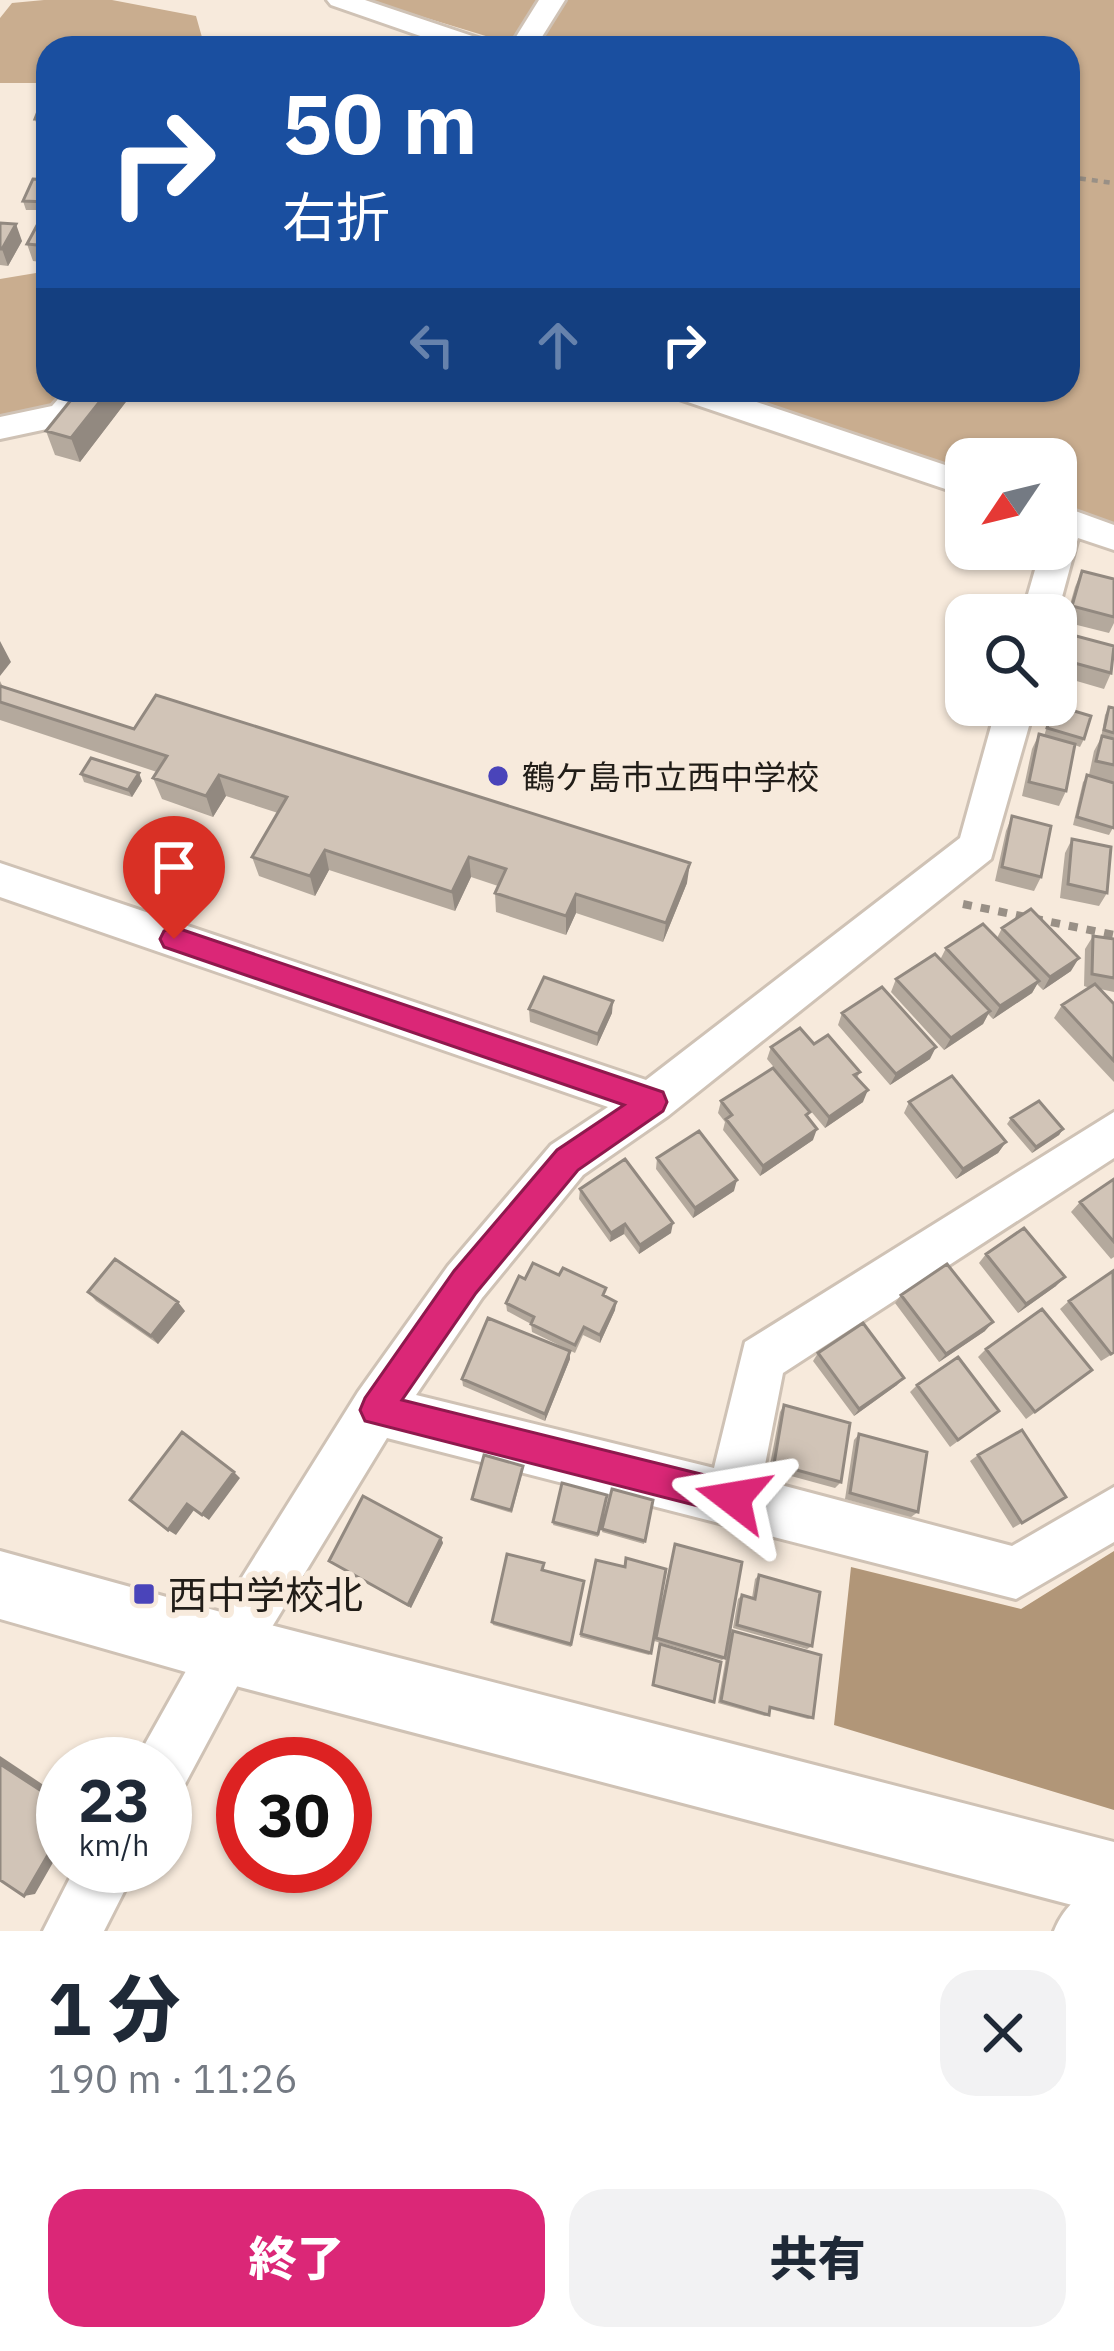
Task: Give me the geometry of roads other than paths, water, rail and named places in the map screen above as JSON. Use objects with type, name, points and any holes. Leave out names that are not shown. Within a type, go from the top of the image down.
[{"type":"street","points":[[340,0],[446,36]]},
{"type":"street","points":[[529,36],[552,0]]},
{"type":"street","points":[[0,428],[63,415],[73,402]]},
{"type":"street","points":[[723,402],[945,477]]},
{"type":"street","points":[[1077,524],[1114,538]]},
{"type":"street","points":[[180,1737],[228,1649],[376,1410],[465,1282],[567,1160],[652,1102],[977,847],[1010,726]]},
{"type":"street","points":[[0,880],[652,1102]]},
{"type":"street","points":[[733,1498],[762,1359],[1114,1133]]},
{"type":"street","points":[[376,1410],[1016,1574],[1114,1513]]},
{"type":"street","points":[[0,1586],[1114,1879]]},
{"type":"street","points":[[72,1931],[93,1893]]},
{"type":"street","points":[[1083,1931],[1114,1907]]},
{"type":"place","name":"鶴ケ島市立西中学校","points":[[498,776]]},
{"type":"place","name":"西中学校北","points":[[144,1594]]}]
